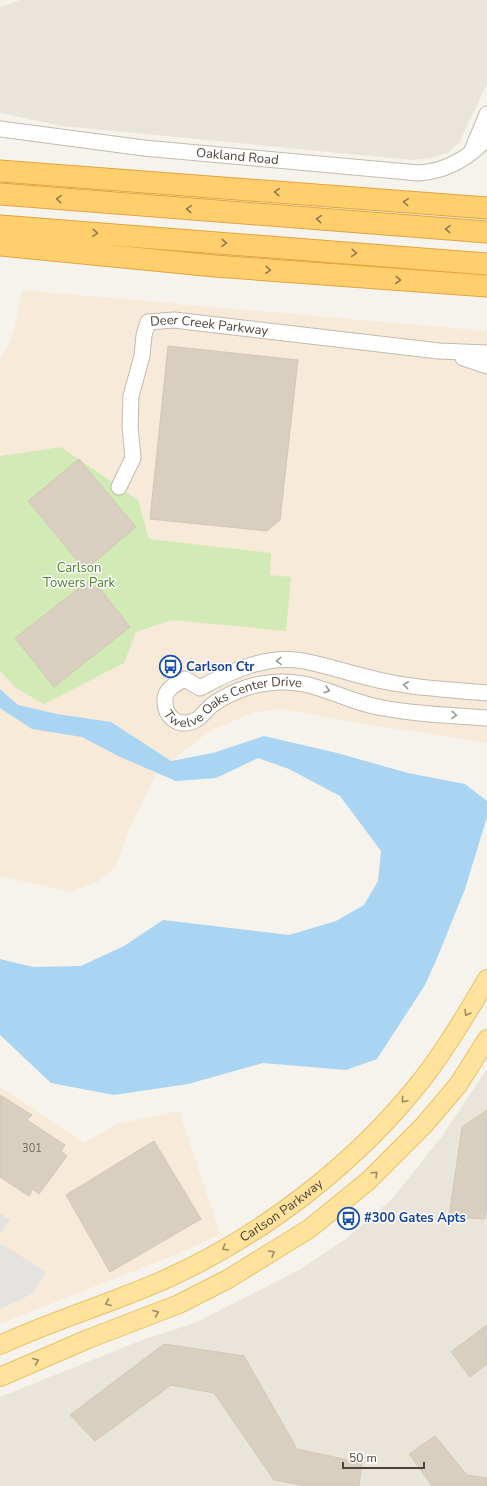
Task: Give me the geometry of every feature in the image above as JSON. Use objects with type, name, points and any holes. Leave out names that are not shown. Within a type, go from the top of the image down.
[{"type":"highway","points":[[0,156],[175,185]]},
{"type":"highway","points":[[0,171],[487,208]]},
{"type":"highway","points":[[0,194],[487,232]]},
{"type":"highway","points":[[0,226],[487,264]]},
{"type":"highway","points":[[0,245],[215,266],[487,286]]},
{"type":"highway","points":[[0,258],[215,266]]},
{"type":"main road","name":"Carlson Parkway","points":[[0,1345],[166,1279],[222,1250],[286,1208],[337,1168],[382,1126],[436,1061],[487,979]]},
{"type":"main road","points":[[0,1377],[94,1336],[179,1304],[228,1279],[309,1229],[368,1181],[425,1124],[458,1085],[487,1039]]},
{"type":"street","points":[[471,153],[487,114]]},
{"type":"street","name":"Oakland Road","points":[[0,129],[144,148],[419,173],[435,172],[449,167],[471,153],[487,138]]},
{"type":"street","name":"Deer Creek Parkway","points":[[120,487],[133,458],[130,426],[131,396],[148,322],[174,320],[439,351],[471,351],[487,353]]},
{"type":"street","name":"Deer Creek Parkway","points":[[439,351],[487,366]]},
{"type":"street","name":"Twelve Oaks Center Drive","points":[[487,693],[399,684],[356,676],[303,661],[280,661],[254,664],[225,674],[200,688],[185,679],[172,686],[166,695],[165,706],[168,716],[175,722],[184,724],[195,721],[212,705],[247,688],[266,683],[287,681],[307,684],[332,691],[355,701],[389,709],[487,718]]},
{"type":"street","points":[[200,688],[212,705]]},
{"type":"shaded area","points":[[20,0],[487,0],[487,84],[459,143],[448,153],[431,158],[412,160],[62,126],[0,113],[0,7]]},
{"type":"shaded area","points":[[22,290],[487,331],[487,743],[347,721],[282,709],[255,712],[216,728],[199,739],[156,773],[128,831],[116,866],[98,882],[70,892],[0,876],[0,359],[9,343],[17,320]]},
{"type":"shaded area","points":[[487,1069],[487,1486],[0,1486],[0,1397],[142,1340],[195,1323],[301,1269],[347,1238],[392,1199],[442,1136]]},
{"type":"shaded area","points":[[0,1086],[84,1143],[117,1124],[179,1111],[220,1234],[182,1252],[0,1324]]},
{"type":"shaded area","points":[[0,1213],[10,1220],[0,1234]]},
{"type":"shaded area","points":[[0,1243],[46,1272],[32,1294],[0,1309]]},
{"type":"green space","name":"Carlson Towers Park","points":[[61,447],[138,500],[149,539],[271,553],[270,575],[291,577],[286,631],[172,620],[136,632],[124,663],[44,704],[16,688],[0,671],[0,456]]},
{"type":"water","points":[[0,689],[18,705],[57,714],[111,722],[171,761],[213,753],[264,736],[337,753],[408,773],[465,784],[487,801],[487,817],[465,889],[438,956],[425,985],[377,1059],[346,1070],[263,1063],[188,1084],[114,1095],[51,1083],[0,1035],[0,959],[33,967],[81,966],[124,946],[163,920],[289,935],[336,921],[364,905],[378,881],[381,851],[340,796],[289,769],[258,758],[216,778],[176,781],[118,756],[82,737],[32,729],[0,708]]},
{"type":"building","points":[[168,346],[298,360],[280,520],[267,531],[150,519]]},
{"type":"building","points":[[79,459],[136,527],[85,570],[28,501]]},
{"type":"building","points":[[92,578],[130,627],[54,687],[15,638]]},
{"type":"building","points":[[0,1095],[32,1115],[27,1120],[65,1145],[61,1151],[67,1156],[39,1194],[33,1189],[29,1196],[0,1177]]},
{"type":"building","points":[[487,1110],[487,1206],[485,1219],[449,1217],[462,1127]]},
{"type":"building","points":[[154,1141],[201,1219],[110,1272],[66,1195]]},
{"type":"building","points":[[487,1325],[487,1364],[470,1377],[451,1352]]},
{"type":"building","points":[[164,1344],[244,1356],[297,1449],[362,1463],[359,1486],[306,1486],[274,1480],[214,1393],[171,1385],[95,1441],[70,1415]]},
{"type":"building","points":[[435,1436],[467,1475],[487,1478],[487,1486],[432,1486],[409,1454]]},
{"type":"place","name":"Carlson Ctr","points":[[171,667]]},
{"type":"place","name":"#300 Gates Apts","points":[[348,1218]]}]
